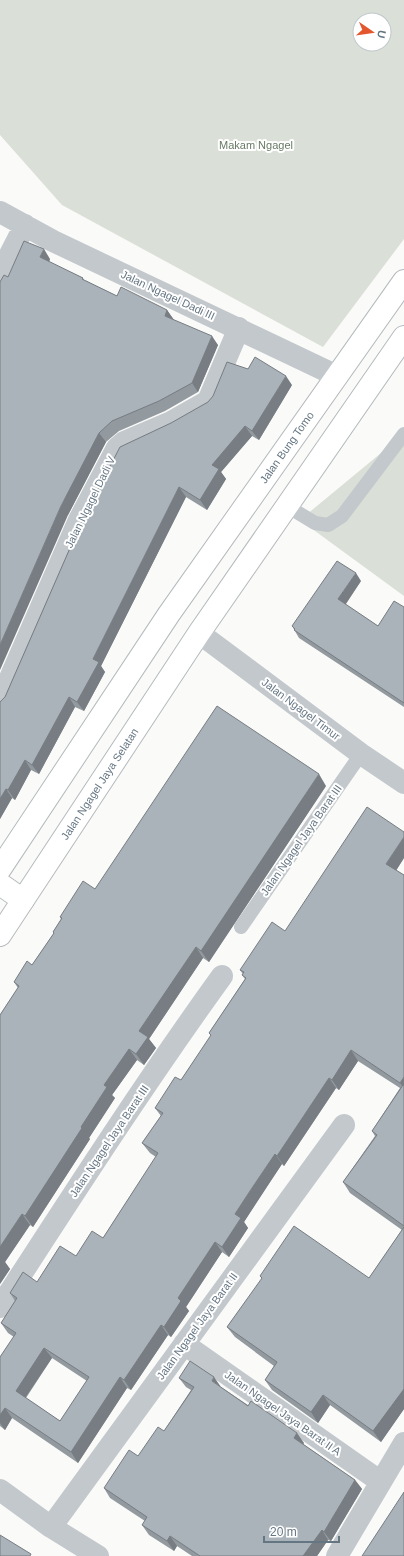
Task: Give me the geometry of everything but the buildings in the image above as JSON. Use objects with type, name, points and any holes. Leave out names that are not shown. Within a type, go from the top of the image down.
[{"type":"main road","name":"Jalan Bung Tomo","points":[[0,869],[168,614],[404,281]]},
{"type":"main road","points":[[199,633],[404,336]]},
{"type":"main road","name":"Jalan Ngagel Jaya Selatan","points":[[0,935],[199,633]]},
{"type":"main road","points":[[0,884],[23,900]]},
{"type":"street","name":"Jalan Ngagel Dadi III","points":[[0,212],[337,376]]},
{"type":"street","points":[[0,274],[25,225]]},
{"type":"street","name":"Jalan Ngagel Dadi V","points":[[0,701],[79,520],[117,448],[124,442],[171,422],[208,401],[239,328]]},
{"type":"street","name":"Jalan Ngagel Timur","points":[[199,633],[361,754],[404,783]]},
{"type":"street","name":"Jalan Ngagel Jaya Barat III","points":[[0,1307],[193,1016],[222,976]]},
{"type":"street","name":"Jalan Ngagel Jaya Barat II","points":[[51,1527],[344,1125]]},
{"type":"street","name":"Jalan Ngagel Jaya Barat II A","points":[[184,1344],[381,1482]]},
{"type":"street","points":[[337,1556],[404,1443]]},
{"type":"street","points":[[0,1490],[51,1527],[98,1556]]},
{"type":"lane","points":[[287,506],[315,523],[328,525],[342,516],[404,434]]},
{"type":"lane","name":"Jalan Ngagel Jaya Barat III","points":[[241,927],[361,754]]},
{"type":"green space","name":"Makam Ngagel","points":[[0,0],[404,0],[404,239],[323,347],[62,205],[0,135]]},
{"type":"green space","points":[[404,434],[404,596],[300,520]]}]
